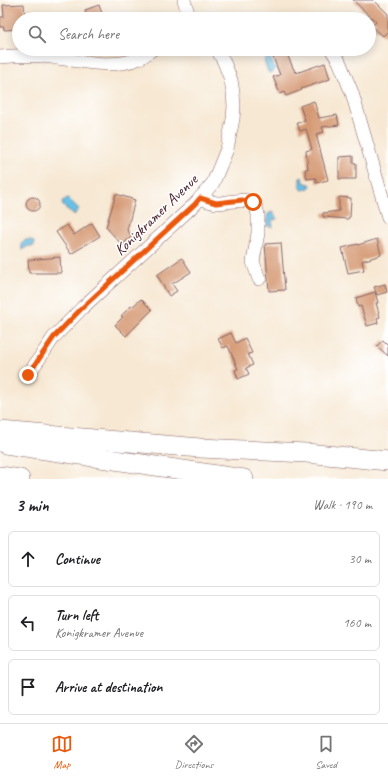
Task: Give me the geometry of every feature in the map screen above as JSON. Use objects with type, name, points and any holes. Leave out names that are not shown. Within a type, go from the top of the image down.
[{"type":"highway","points":[[0,431],[200,448],[306,453],[388,461]]},
{"type":"highway","points":[[0,443],[244,479]]},
{"type":"highway","points":[[306,453],[388,451]]},
{"type":"highway","points":[[0,476],[20,479]]},
{"type":"street","points":[[184,0],[187,12]]},
{"type":"street","points":[[0,57],[12,56]]},
{"type":"street","points":[[42,56],[99,63],[119,63],[137,59],[142,56]]},
{"type":"street","name":"Konigkramer Avenue","points":[[28,375],[54,337],[82,308],[195,204],[213,183],[227,149],[233,120],[233,93],[231,80],[221,56]]},
{"type":"street","points":[[336,56],[352,93],[388,217]]},
{"type":"street","points":[[200,198],[216,203],[242,200],[251,201],[255,204],[258,214],[258,233],[253,262],[259,279]]},
{"type":"water","points":[[270,57],[275,69],[270,73],[268,72],[264,60]]},
{"type":"water","points":[[302,177],[305,183],[310,184],[311,186],[303,190],[300,188],[300,178]]},
{"type":"water","points":[[68,198],[79,209],[74,215],[63,206],[62,202]]},
{"type":"water","points":[[272,212],[277,219],[272,220],[272,227],[267,226],[266,222],[268,214]]},
{"type":"water","points":[[26,240],[31,240],[34,242],[34,246],[28,246],[22,250],[21,243]]},
{"type":"building","points":[[353,0],[374,0],[388,14],[388,31],[383,36],[376,30],[376,12],[366,12]]},
{"type":"building","points":[[24,4],[25,12],[12,12],[12,29],[4,30],[4,27],[0,27],[0,17],[4,17],[3,5]]},
{"type":"building","points":[[99,5],[102,12],[86,12],[85,10]]},
{"type":"building","points":[[288,56],[296,73],[325,63],[330,79],[286,96],[284,92],[280,94],[273,77],[280,75],[273,57]]},
{"type":"building","points":[[314,101],[319,118],[337,115],[339,125],[322,127],[324,132],[316,134],[328,180],[316,183],[316,178],[307,179],[305,169],[308,169],[306,151],[312,149],[306,129],[300,131],[297,123],[305,120],[300,106]]},
{"type":"building","points":[[353,156],[353,163],[356,163],[356,179],[339,179],[339,157]]},
{"type":"building","points":[[116,194],[135,200],[127,230],[132,236],[122,245],[106,227]]},
{"type":"building","points":[[33,197],[38,199],[40,204],[38,209],[33,211],[28,209],[26,204],[28,199]]},
{"type":"building","points":[[339,197],[351,198],[350,217],[348,219],[323,217],[323,213],[339,211]]},
{"type":"building","points":[[92,223],[100,236],[71,254],[56,232],[67,225],[74,235]]},
{"type":"building","points":[[377,239],[381,255],[362,261],[364,270],[348,273],[342,248]]},
{"type":"building","points":[[281,243],[285,290],[269,291],[265,244]]},
{"type":"building","points":[[60,257],[61,273],[29,273],[28,260]]},
{"type":"building","points":[[182,258],[191,272],[172,284],[177,291],[169,296],[157,275]]},
{"type":"building","points":[[385,284],[387,292],[377,295],[374,287]]},
{"type":"building","points":[[375,292],[380,317],[377,318],[378,323],[367,326],[361,306],[358,307],[356,298]]},
{"type":"building","points":[[141,299],[152,310],[126,336],[115,325],[123,317],[121,316],[131,306],[132,307]]},
{"type":"building","points":[[231,333],[236,343],[245,338],[252,353],[248,354],[253,365],[246,368],[249,374],[238,379],[235,370],[238,369],[228,346],[223,348],[218,339]]},
{"type":"building","points":[[383,340],[388,345],[388,356],[377,346]]},
{"type":"route","points":[[28,375],[54,337],[82,308],[200,198],[216,203],[242,200],[253,202]]}]
